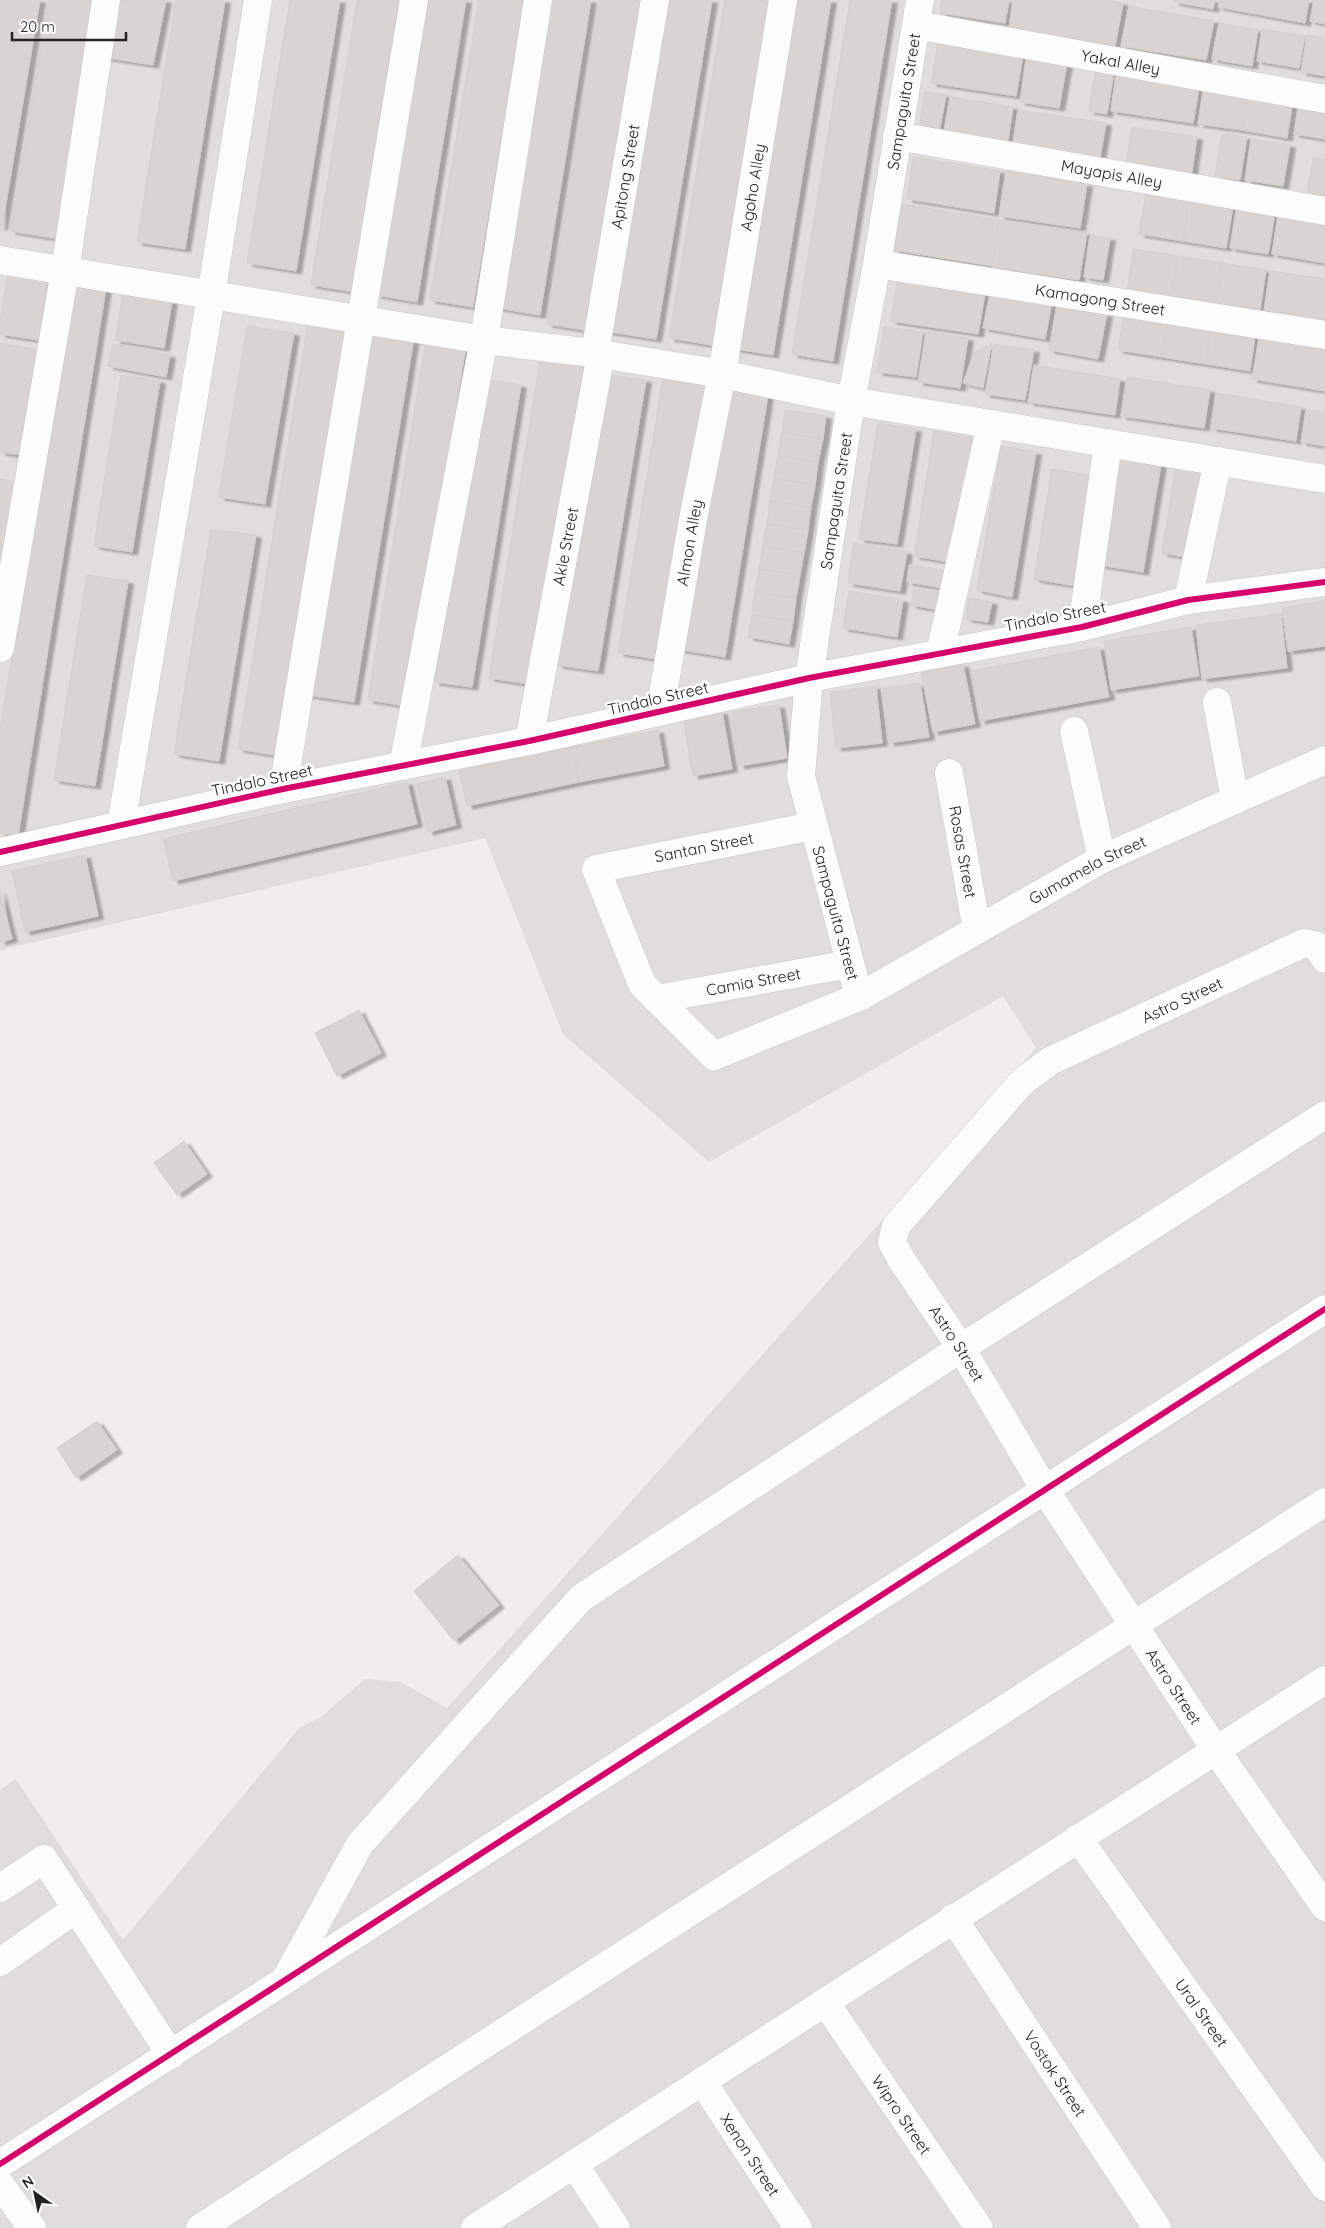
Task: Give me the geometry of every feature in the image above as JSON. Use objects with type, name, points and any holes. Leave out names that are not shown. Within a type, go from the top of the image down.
[{"type":"street","points":[[0,648],[65,271],[106,0]]},
{"type":"street","points":[[121,825],[211,296],[258,0]]},
{"type":"street","points":[[283,789],[414,0]]},
{"type":"street","points":[[403,766],[484,340],[538,0]]},
{"type":"street","name":"Apitong Street","points":[[598,353],[655,0]]},
{"type":"street","name":"Agoho Alley","points":[[722,374],[784,0]]},
{"type":"street","name":"Yakal Alley","points":[[918,12],[1325,99]]},
{"type":"street","name":"Sampaguita Street","points":[[859,998],[812,826],[801,776],[809,678],[851,401],[877,264],[918,12]]},
{"type":"street","name":"Mayapis Alley","points":[[897,136],[1325,211]]},
{"type":"street","points":[[0,260],[484,340],[598,353],[722,374],[851,401],[1325,479]]},
{"type":"street","name":"Kamagong Street","points":[[877,264],[1325,334]]},
{"type":"street","name":"Akle Street","points":[[529,741],[598,353]]},
{"type":"street","name":"Almon Alley","points":[[660,711],[694,514],[722,374]]},
{"type":"street","points":[[940,653],[991,424]]},
{"type":"street","points":[[1082,627],[1108,443]]},
{"type":"street","points":[[1188,600],[1218,461]]},
{"type":"street","name":"Tindalo Street","points":[[0,852],[283,789],[529,741],[809,678],[1082,627],[1188,600],[1325,582]]},
{"type":"street","points":[[1217,702],[1235,800]]},
{"type":"street","points":[[1074,731],[1102,859]]},
{"type":"street","name":"Gumamela Street","points":[[658,1000],[714,1056],[859,998],[1102,859],[1325,760]]},
{"type":"street","name":"Rosas Street","points":[[949,773],[977,930]]},
{"type":"street","name":"Santan Street","points":[[658,1000],[642,984],[596,869],[812,826]]},
{"type":"street","name":"Astro Street","points":[[1325,959],[1317,946],[1304,943],[1050,1062],[1022,1082],[896,1226],[892,1242],[901,1259],[961,1348],[1045,1490],[1215,1749],[1325,1907]]},
{"type":"street","name":"Camia Street","points":[[658,1000],[849,964]]},
{"type":"street","points":[[284,1982],[360,1844],[581,1598],[961,1348],[1325,1115]]},
{"type":"street","points":[[0,2164],[1325,1309]]},
{"type":"street","points":[[200,2228],[1325,1502]]},
{"type":"street","points":[[475,2228],[1215,1749],[1325,1680]]},
{"type":"street","name":"Ural Street","points":[[1078,1838],[1325,2187]]},
{"type":"street","points":[[0,1888],[44,1859],[171,2055]]},
{"type":"street","points":[[0,1962],[76,1909]]},
{"type":"street","name":"Vostok Street","points":[[953,1918],[1157,2228]]},
{"type":"street","name":"Wipro Street","points":[[825,2002],[979,2228]]},
{"type":"street","name":"Xenon Street","points":[[702,2081],[798,2228]]},
{"type":"street","points":[[574,2164],[616,2228]]},
{"type":"street","points":[[0,2184],[32,2228]]},
{"type":"shaded area","points":[[0,0],[1325,0],[1325,2228],[0,2228],[0,1790],[16,1779],[123,1940],[299,1728],[321,1717],[365,1679],[401,1682],[447,1708],[1036,1048],[1003,996],[709,1162],[563,1034],[485,838],[0,950]]},
{"type":"building","points":[[0,0],[40,0],[2,227],[0,227]]},
{"type":"building","points":[[49,0],[100,0],[59,239],[10,231]]},
{"type":"building","points":[[110,0],[166,0],[153,65],[102,57]]},
{"type":"building","points":[[176,0],[225,0],[185,249],[137,242]]},
{"type":"building","points":[[290,0],[340,0],[296,271],[247,263]]},
{"type":"building","points":[[357,0],[404,0],[356,292],[311,285]]},
{"type":"building","points":[[424,0],[466,0],[417,302],[376,295]]},
{"type":"building","points":[[479,0],[524,0],[473,307],[430,300]]},
{"type":"building","points":[[542,0],[591,0],[540,315],[492,307]]},
{"type":"building","points":[[600,0],[644,0],[590,331],[547,324]]},
{"type":"building","points":[[658,0],[712,0],[656,339],[604,331]]},
{"type":"building","points":[[725,0],[774,0],[718,346],[669,338]]},
{"type":"building","points":[[787,0],[831,0],[773,355],[730,348]]},
{"type":"building","points":[[850,0],[892,0],[833,361],[792,354]]},
{"type":"building","points":[[942,0],[1009,0],[1005,23],[940,13]]},
{"type":"building","points":[[1013,0],[1107,0],[1123,3],[1115,46],[1009,28]]},
{"type":"building","points":[[1174,0],[1215,0],[1213,9],[1174,2]]},
{"type":"building","points":[[1220,0],[1309,0],[1305,23],[1218,7]]},
{"type":"building","points":[[1314,0],[1325,0],[1325,24],[1310,21]]},
{"type":"building","points":[[1129,6],[1214,21],[1206,60],[1121,46]]},
{"type":"building","points":[[1219,23],[1258,30],[1252,66],[1212,59]]},
{"type":"building","points":[[1262,29],[1305,36],[1299,68],[1257,61]]},
{"type":"building","points":[[1307,35],[1325,38],[1325,76],[1301,72]]},
{"type":"building","points":[[939,36],[1024,49],[1016,96],[931,83]]},
{"type":"building","points":[[1027,52],[1068,58],[1059,108],[1020,102]]},
{"type":"building","points":[[1097,62],[1115,65],[1107,114],[1089,111]]},
{"type":"building","points":[[1116,74],[1199,87],[1193,123],[1111,111]]},
{"type":"building","points":[[1204,85],[1249,92],[1242,130],[1198,124]]},
{"type":"building","points":[[925,92],[946,95],[938,138],[918,135]]},
{"type":"building","points":[[1249,92],[1293,100],[1287,138],[1242,130]]},
{"type":"building","points":[[950,97],[1013,107],[1007,147],[943,137]]},
{"type":"building","points":[[1299,102],[1325,106],[1325,139],[1294,134]]},
{"type":"building","points":[[1018,110],[1106,123],[1099,163],[1012,149]]},
{"type":"building","points":[[1132,127],[1197,137],[1191,178],[1125,168]]},
{"type":"building","points":[[1222,134],[1247,137],[1240,180],[1215,177]]},
{"type":"building","points":[[1251,139],[1290,145],[1283,186],[1245,180]]},
{"type":"building","points":[[913,157],[1000,171],[994,213],[907,199]]},
{"type":"building","points":[[1313,158],[1325,160],[1325,202],[1306,199]]},
{"type":"building","points":[[1006,171],[1087,184],[1080,228],[999,216]]},
{"type":"building","points":[[1146,193],[1189,200],[1183,241],[1139,234]]},
{"type":"building","points":[[1189,200],[1233,206],[1226,248],[1183,241]]},
{"type":"building","points":[[901,204],[999,220],[992,266],[894,250]]},
{"type":"building","points":[[1237,205],[1275,212],[1268,254],[1230,248]]},
{"type":"building","points":[[1278,216],[1325,224],[1325,263],[1272,254]]},
{"type":"building","points":[[999,220],[1087,233],[1079,280],[992,267]]},
{"type":"building","points":[[1090,235],[1110,238],[1103,280],[1084,277]]},
{"type":"building","points":[[1134,249],[1178,256],[1171,296],[1127,290]]},
{"type":"building","points":[[1178,256],[1222,263],[1216,303],[1171,296]]},
{"type":"building","points":[[1222,263],[1266,270],[1260,310],[1216,303]]},
{"type":"building","points":[[1270,271],[1325,279],[1325,320],[1264,311]]},
{"type":"building","points":[[8,274],[48,281],[38,340],[0,334],[0,321]]},
{"type":"building","points":[[898,275],[986,288],[978,334],[891,321]]},
{"type":"building","points":[[72,284],[106,288],[18,836],[0,833],[0,730]]},
{"type":"building","points":[[991,289],[1052,301],[1045,339],[983,328]]},
{"type":"building","points":[[123,293],[172,301],[164,348],[115,340]]},
{"type":"building","points":[[1057,305],[1107,314],[1098,359],[1049,350]]},
{"type":"building","points":[[1124,315],[1168,322],[1162,357],[1118,350]]},
{"type":"building","points":[[308,322],[350,329],[280,756],[238,749]]},
{"type":"building","points":[[1168,322],[1211,328],[1206,364],[1162,357]]},
{"type":"building","points":[[247,326],[294,333],[265,504],[219,497]]},
{"type":"building","points":[[884,327],[923,332],[916,377],[877,372]]},
{"type":"building","points":[[1211,328],[1255,335],[1250,371],[1206,364]]},
{"type":"building","points":[[367,329],[414,337],[354,702],[307,695]]},
{"type":"building","points":[[926,332],[968,338],[960,388],[918,382]]},
{"type":"building","points":[[1259,338],[1325,348],[1325,391],[1252,379]]},
{"type":"building","points":[[426,340],[466,346],[407,706],[368,700]]},
{"type":"building","points":[[0,343],[39,350],[21,455],[0,452]]},
{"type":"building","points":[[992,343],[983,388],[963,383],[974,353]]},
{"type":"building","points":[[113,344],[170,355],[166,377],[108,366]]},
{"type":"building","points":[[994,344],[1034,350],[1025,400],[985,394]]},
{"type":"building","points":[[541,355],[597,359],[534,685],[489,678]]},
{"type":"building","points":[[1034,365],[1120,379],[1115,415],[1028,402]]},
{"type":"building","points":[[605,374],[646,380],[598,671],[557,665]]},
{"type":"building","points":[[121,375],[160,381],[132,552],[94,546]]},
{"type":"building","points":[[1127,377],[1210,390],[1204,428],[1121,416]]},
{"type":"building","points":[[663,378],[719,379],[663,660],[618,653]]},
{"type":"building","points":[[484,379],[521,385],[472,687],[434,682]]},
{"type":"building","points":[[720,387],[768,395],[725,657],[677,649]]},
{"type":"building","points":[[1216,393],[1301,407],[1296,441],[1211,428]]},
{"type":"building","points":[[785,410],[826,416],[823,439],[782,432]]},
{"type":"building","points":[[1306,410],[1325,412],[1325,446],[1301,442]]},
{"type":"building","points":[[878,423],[916,429],[897,544],[859,539]]},
{"type":"building","points":[[934,431],[977,438],[956,563],[914,556]]},
{"type":"building","points":[[782,432],[823,439],[818,462],[778,455]]},
{"type":"building","points":[[1001,446],[1036,452],[1012,597],[977,590]]},
{"type":"building","points":[[778,455],[818,462],[815,485],[774,478]]},
{"type":"building","points":[[1116,457],[1161,464],[1143,572],[1099,565]]},
{"type":"building","points":[[1176,465],[1205,470],[1190,558],[1162,553]]},
{"type":"building","points":[[1052,469],[1094,476],[1076,586],[1034,579]]},
{"type":"building","points":[[774,478],[815,485],[811,507],[770,501]]},
{"type":"building","points":[[0,479],[18,482],[0,587]]},
{"type":"building","points":[[770,501],[811,507],[808,530],[767,524]]},
{"type":"building","points":[[767,524],[808,530],[804,553],[763,546]]},
{"type":"building","points":[[211,529],[256,535],[219,761],[174,754]]},
{"type":"building","points":[[854,543],[907,552],[900,591],[848,583]]},
{"type":"building","points":[[763,546],[804,553],[800,575],[759,569]]},
{"type":"building","points":[[909,565],[945,570],[943,588],[907,582]]},
{"type":"building","points":[[759,569],[800,575],[796,598],[755,592]]},
{"type":"building","points":[[87,575],[128,581],[95,786],[54,780]]},
{"type":"building","points":[[914,589],[948,594],[945,611],[911,605]]},
{"type":"building","points":[[849,591],[903,600],[897,637],[843,628]]},
{"type":"building","points":[[755,592],[796,598],[793,621],[752,615]]},
{"type":"building","points":[[969,598],[992,602],[988,622],[966,619]]},
{"type":"building","points":[[1325,601],[1325,646],[1288,651],[1282,608]]},
{"type":"building","points":[[1281,614],[1287,668],[1202,679],[1196,625]]},
{"type":"building","points":[[752,615],[793,621],[789,644],[748,637]]},
{"type":"building","points":[[1191,627],[1199,676],[1111,690],[1104,641]]},
{"type":"building","points":[[1099,647],[1109,697],[980,721],[971,671]]},
{"type":"building","points":[[963,664],[975,724],[933,732],[921,672]]},
{"type":"building","points":[[920,683],[929,737],[889,743],[881,689]]},
{"type":"building","points":[[876,686],[882,743],[836,748],[830,692]]},
{"type":"building","points":[[779,705],[787,758],[739,766],[731,712]]},
{"type":"building","points":[[722,711],[732,769],[693,776],[683,717]]},
{"type":"building","points":[[658,730],[664,766],[579,782],[573,747]]},
{"type":"building","points":[[573,747],[579,782],[467,806],[459,770]]},
{"type":"building","points":[[445,777],[456,825],[428,832],[417,784]]},
{"type":"building","points":[[407,782],[417,824],[173,881],[163,839]]},
{"type":"building","points":[[85,855],[98,916],[25,932],[12,871]]},
{"type":"building","points":[[0,891],[12,939],[0,942]]},
{"type":"building","points":[[359,1010],[381,1053],[337,1076],[315,1033]]},
{"type":"building","points":[[184,1141],[207,1174],[177,1195],[154,1163]]},
{"type":"building","points":[[97,1421],[117,1450],[76,1478],[57,1448]]},
{"type":"building","points":[[458,1555],[499,1605],[454,1641],[414,1591]]},
{"type":"cycle path","points":[[0,852],[283,789],[529,741],[809,678],[1082,627],[1188,600],[1325,582]]},
{"type":"cycle path","points":[[0,2164],[1325,1309]]}]
